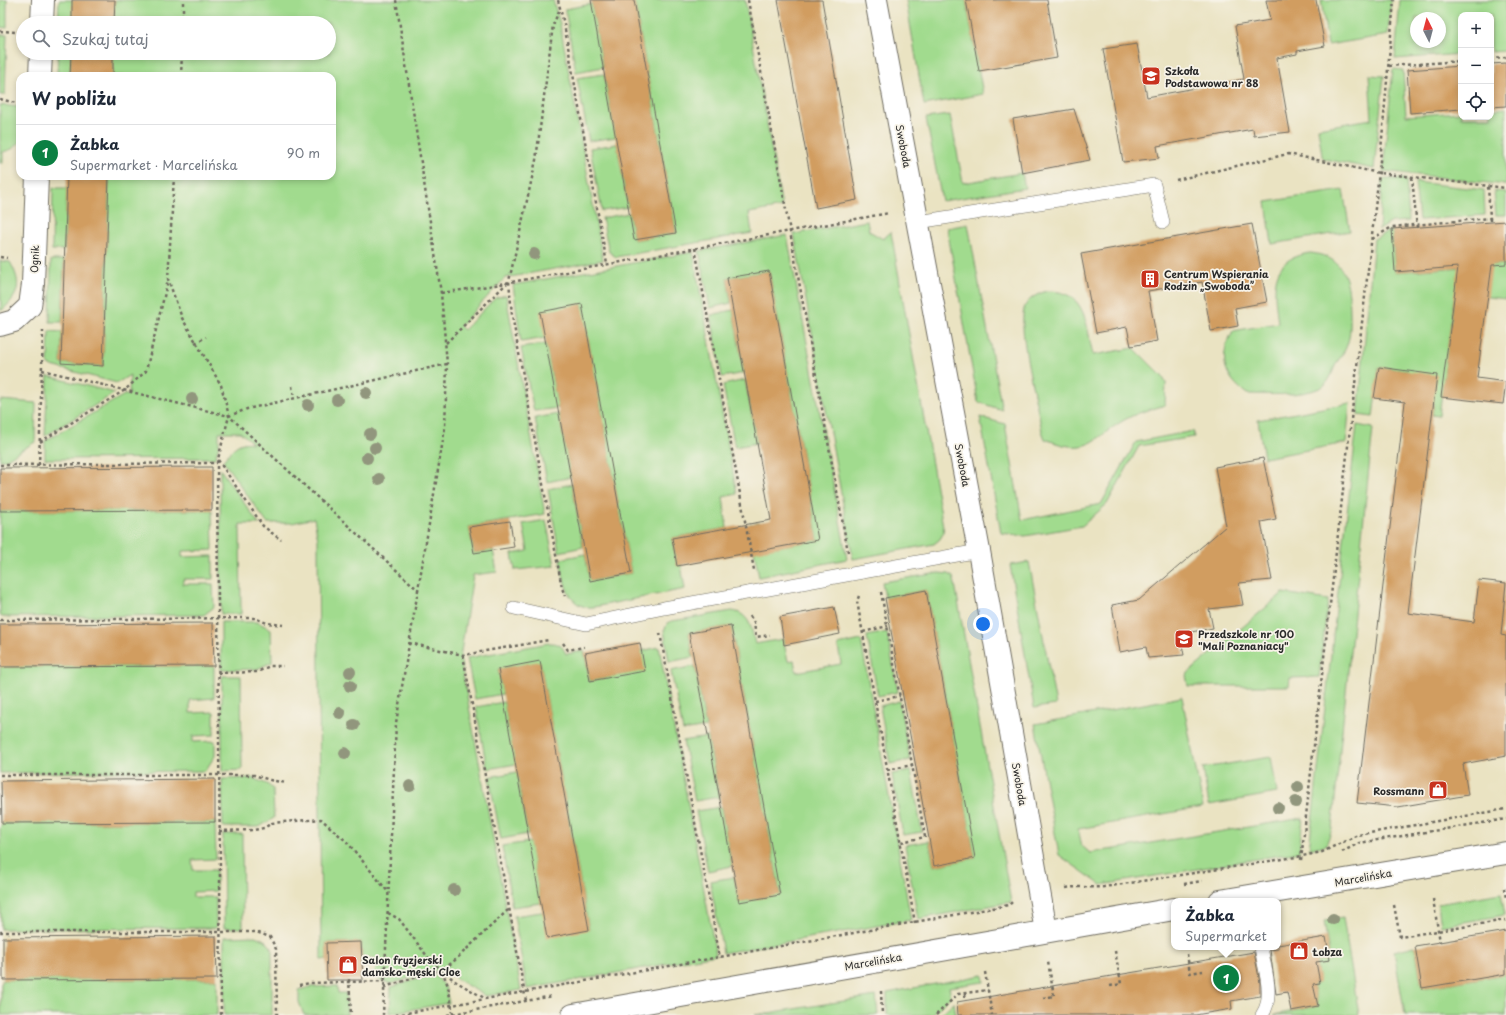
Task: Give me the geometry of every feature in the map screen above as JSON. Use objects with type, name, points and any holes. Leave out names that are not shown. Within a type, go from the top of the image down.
[{"type":"street","points":[[42,16],[43,0]]},
{"type":"street","name":"Swoboda","points":[[876,0],[979,551],[1046,931]]},
{"type":"street","points":[[40,72],[41,60]]},
{"type":"street","name":"Ognik","points":[[0,324],[14,321],[30,306],[33,284],[37,180]]},
{"type":"street","name":"Marcelińska","points":[[1253,898],[1506,853]]},
{"type":"street","name":"Marcelińska","points":[[573,1015],[1171,909]]},
{"type":"lane","points":[[918,222],[1154,185],[1163,222]]},
{"type":"lane","points":[[514,608],[586,624],[852,573],[878,574],[979,551]]},
{"type":"lane","points":[[1261,950],[1268,995],[1266,1009],[1262,1015]]},
{"type":"path","points":[[183,0],[183,16]]},
{"type":"path","points":[[383,1015],[390,893],[396,723],[445,428],[447,364],[442,293],[396,0]]},
{"type":"path","points":[[558,0],[559,11],[564,24],[607,264]]},
{"type":"path","points":[[748,0],[852,573]]},
{"type":"path","points":[[1300,864],[1352,421],[1379,173],[1394,0]]},
{"type":"path","points":[[559,11],[553,25],[536,160],[509,281],[512,315],[562,588],[569,601]]},
{"type":"path","points":[[0,31],[16,32]]},
{"type":"path","points":[[1494,58],[1506,57]]},
{"type":"path","points":[[181,72],[182,60]]},
{"type":"path","points":[[1389,66],[1458,61]]},
{"type":"path","points":[[0,99],[16,103]]},
{"type":"path","points":[[1154,185],[1288,154],[1379,173],[1506,188]]},
{"type":"path","points":[[1412,177],[1417,226]]},
{"type":"path","points":[[40,442],[125,390],[146,371],[168,279],[174,180]]},
{"type":"path","points":[[1488,186],[1490,222]]},
{"type":"path","points":[[442,293],[495,285],[509,281],[891,212]]},
{"type":"path","points":[[1371,239],[1392,228],[1490,218]]},
{"type":"path","points":[[695,248],[756,581],[763,589]]},
{"type":"path","points":[[168,279],[182,318],[221,385],[230,416],[217,463],[221,1015]]},
{"type":"path","points":[[446,343],[509,281]]},
{"type":"path","points":[[195,342],[206,337]]},
{"type":"path","points":[[230,416],[247,409],[447,364]]},
{"type":"path","points":[[42,370],[230,416],[418,590]]},
{"type":"path","points":[[292,386],[294,398]]},
{"type":"path","points":[[218,460],[263,526],[281,540]]},
{"type":"path","points":[[0,465],[217,463]]},
{"type":"path","points":[[878,574],[925,837],[900,842]]},
{"type":"path","points":[[878,574],[863,588],[857,601],[915,923]]},
{"type":"path","points":[[0,620],[254,618],[267,623],[283,625]]},
{"type":"path","points":[[863,632],[888,626]]},
{"type":"path","points":[[660,634],[721,962]]},
{"type":"path","points":[[463,655],[526,1001]]},
{"type":"path","points":[[218,673],[257,672],[270,666],[284,666]]},
{"type":"path","points":[[875,701],[900,696]]},
{"type":"path","points":[[887,770],[912,765]]},
{"type":"path","points":[[0,775],[254,775],[286,783]]},
{"type":"path","points":[[1066,888],[1083,886],[1090,888],[1104,887],[1302,856],[1322,852],[1358,835],[1506,809]]},
{"type":"path","points":[[219,831],[254,830],[264,828],[272,823],[321,819],[346,842],[390,893]]},
{"type":"path","points":[[1504,888],[1506,898]]},
{"type":"path","points":[[396,1015],[915,923],[1009,905],[1017,897]]},
{"type":"path","points":[[1433,899],[1440,942]]},
{"type":"path","points":[[1394,905],[1400,937],[1506,920]]},
{"type":"path","points":[[384,988],[442,970],[453,962],[509,909]]},
{"type":"path","points":[[388,913],[399,919],[430,960],[455,981],[486,999]]},
{"type":"path","points":[[0,932],[256,932],[270,937],[276,948],[276,1015]]},
{"type":"path","points":[[1110,986],[1121,984],[1115,951]]},
{"type":"path","points":[[1187,954],[1190,973],[1203,971]]},
{"type":"path","points":[[1043,998],[1054,996],[1048,962]]},
{"type":"path","points":[[442,970],[448,986],[453,1014]]},
{"type":"path","points":[[985,972],[992,1015]]},
{"type":"path","points":[[299,985],[349,981],[385,981]]},
{"type":"path","points":[[349,981],[351,1015]]},
{"type":"path","points":[[936,1015],[958,994],[988,990]]},
{"type":"path","points":[[881,991],[882,1015]]},
{"type":"path","points":[[965,994],[966,1000]]},
{"type":"green space","points":[[0,0],[7,0],[7,28],[0,27]]},
{"type":"green space","points":[[59,0],[73,0],[72,16],[58,16]]},
{"type":"green space","points":[[115,0],[553,0],[560,24],[603,260],[505,278],[460,326],[464,330],[495,298],[506,295],[545,514],[469,527],[474,553],[493,550],[497,572],[473,575],[460,658],[521,990],[486,996],[456,979],[455,976],[433,971],[391,984],[376,978],[375,958],[362,958],[361,942],[326,943],[327,959],[321,960],[318,540],[314,518],[292,523],[267,523],[223,461],[239,444],[248,442],[253,443],[240,432],[219,432],[219,445],[215,458],[45,459],[45,441],[124,395],[129,395],[130,375],[117,383],[48,365],[49,331],[62,332],[61,363],[103,366],[109,180],[336,180],[336,72],[113,72],[113,60],[336,60],[336,16],[114,16]]},
{"type":"green space","points":[[634,0],[745,0],[782,207],[749,213],[752,233],[616,257],[609,252],[602,218],[629,213],[634,240],[676,233]]},
{"type":"green space","points":[[906,0],[966,0],[983,94],[924,105]]},
{"type":"green space","points":[[1321,0],[1391,0],[1388,35],[1328,45]]},
{"type":"green space","points":[[1400,0],[1506,0],[1506,51],[1494,52],[1494,12],[1458,12],[1458,54],[1395,59]]},
{"type":"green space","points":[[592,4],[603,67],[576,72],[565,9]]},
{"type":"green space","points":[[0,35],[7,35],[5,95],[0,95]]},
{"type":"green space","points":[[58,60],[71,60],[70,72],[57,72]]},
{"type":"green space","points":[[1393,69],[1403,70],[1406,116],[1458,112],[1458,120],[1494,120],[1494,110],[1506,108],[1506,185],[1383,171]]},
{"type":"green space","points":[[604,74],[616,137],[589,141],[577,78]]},
{"type":"green space","points":[[1369,75],[1384,76],[1374,169],[1324,159],[1322,156],[1318,128],[1372,119]]},
{"type":"green space","points":[[0,105],[16,107],[16,146],[12,149],[3,152],[3,163],[0,163]]},
{"type":"green space","points":[[950,115],[963,183],[1022,173],[1025,188],[942,201],[926,118]]},
{"type":"green space","points":[[617,144],[628,207],[602,211],[590,148]]},
{"type":"green space","points":[[1382,179],[1406,179],[1409,221],[1392,222],[1379,230]]},
{"type":"green space","points":[[1415,182],[1484,190],[1485,215],[1419,220]]},
{"type":"green space","points":[[53,188],[67,188],[64,250],[52,250]]},
{"type":"green space","points":[[1343,190],[1350,231],[1272,244],[1266,202]]},
{"type":"green space","points":[[1494,191],[1506,192],[1506,215],[1496,215]]},
{"type":"green space","points":[[867,221],[869,231],[883,239],[891,232],[944,532],[940,539],[934,544],[853,559],[794,234]]},
{"type":"green space","points":[[968,224],[1002,410],[978,402],[947,228]]},
{"type":"green space","points":[[1392,229],[1395,272],[1506,264],[1506,299],[1489,297],[1454,298],[1439,416],[1432,415],[1434,403],[1408,371],[1379,367],[1373,417],[1358,415],[1374,239]]},
{"type":"green space","points":[[787,235],[847,559],[759,577],[749,524],[771,521],[776,547],[818,540],[769,271],[727,278],[731,303],[710,308],[699,251]]},
{"type":"green space","points":[[693,252],[737,494],[723,497],[727,528],[672,538],[677,565],[681,565],[685,589],[594,607],[585,607],[577,604],[568,592],[560,559],[585,554],[590,581],[631,573],[582,305],[545,338],[521,342],[513,285]]},
{"type":"green space","points":[[1311,253],[1323,255],[1332,260],[1338,265],[1346,281],[1349,300],[1350,324],[1346,348],[1336,363],[1330,378],[1320,388],[1294,394],[1247,394],[1233,380],[1225,366],[1225,349],[1228,340],[1233,331],[1278,323],[1275,288],[1276,278],[1280,269],[1287,262],[1297,256]]},
{"type":"green space","points":[[51,260],[64,260],[62,322],[50,322]]},
{"type":"green space","points":[[0,261],[10,262],[14,269],[17,283],[17,288],[12,300],[1,311]]},
{"type":"green space","points":[[1047,291],[1060,292],[1070,296],[1077,303],[1086,321],[1093,355],[1134,348],[1162,376],[1166,383],[1165,405],[1132,416],[1119,423],[1093,442],[1084,445],[1074,446],[1061,444],[1045,439],[1029,369],[1023,320],[1024,309],[1027,302],[1036,295]]},
{"type":"green space","points":[[733,310],[744,373],[722,377],[711,315]]},
{"type":"green space","points":[[546,344],[558,408],[534,411],[521,348]]},
{"type":"green space","points":[[48,376],[115,393],[45,436]]},
{"type":"green space","points":[[745,380],[757,443],[735,447],[723,385]]},
{"type":"green space","points":[[0,400],[36,403],[35,442],[5,460],[0,460]]},
{"type":"green space","points":[[1350,403],[1346,443],[1264,458],[1258,420]]},
{"type":"green space","points":[[559,414],[571,477],[547,482],[535,418]]},
{"type":"green space","points":[[980,417],[1005,424],[1022,520],[1101,504],[1136,442],[1193,431],[1194,437],[1139,446],[1107,504],[1082,526],[1025,536],[1001,533]]},
{"type":"green space","points":[[1357,425],[1373,428],[1332,829],[1326,845],[1309,849]]},
{"type":"green space","points":[[220,469],[259,524],[240,524],[241,614],[221,614]]},
{"type":"green space","points":[[572,484],[583,547],[559,552],[548,489]]},
{"type":"green space","points":[[212,510],[213,550],[182,551],[182,557],[213,556],[213,579],[183,579],[183,584],[213,584],[214,607],[204,615],[2,617],[0,614],[0,511]]},
{"type":"green space","points":[[546,520],[555,566],[515,570],[512,554],[528,551],[523,524]]},
{"type":"green space","points":[[1029,562],[1056,705],[1034,708],[1010,565]]},
{"type":"green space","points":[[939,573],[949,574],[953,577],[955,584],[1011,902],[918,919],[905,845],[929,841],[934,866],[975,858],[926,590],[885,598],[882,582]]},
{"type":"green space","points":[[1283,593],[1328,600],[1319,677],[1290,678],[1289,686],[1188,686],[1186,675]]},
{"type":"green space","points":[[732,611],[743,615],[749,623],[755,644],[783,639],[788,661],[794,660],[796,672],[841,664],[838,645],[861,640],[911,920],[723,953],[710,881],[734,877],[739,902],[780,894],[731,626],[689,633],[693,657],[669,662],[664,630],[668,623],[672,621]]},
{"type":"green space","points":[[221,622],[257,622],[271,629],[272,662],[257,669],[221,670]]},
{"type":"green space","points":[[887,632],[898,692],[878,696],[867,636]]},
{"type":"green space","points":[[549,643],[560,645],[566,654],[584,651],[590,681],[631,673],[641,651],[659,647],[716,955],[527,989],[514,916],[542,912],[589,930],[540,662],[498,669],[503,694],[475,699],[467,658]]},
{"type":"green space","points":[[214,666],[214,698],[190,700],[190,713],[214,712],[214,735],[193,736],[193,742],[215,741],[215,756],[205,771],[0,773],[0,667]]},
{"type":"green space","points":[[695,666],[706,727],[683,731],[671,671]]},
{"type":"green space","points":[[222,676],[241,676],[242,770],[222,771]]},
{"type":"green space","points":[[1182,697],[1203,807],[1078,829],[1082,846],[1090,853],[1303,818],[1299,852],[1101,885],[1059,855],[1035,724]]},
{"type":"green space","points":[[899,701],[910,760],[890,764],[880,706]]},
{"type":"green space","points":[[504,702],[516,764],[487,769],[476,707]]},
{"type":"green space","points":[[708,737],[719,797],[695,801],[683,741]]},
{"type":"green space","points":[[1271,757],[1277,793],[1209,805],[1203,768]]},
{"type":"green space","points":[[911,771],[922,832],[903,835],[892,774]]},
{"type":"green space","points":[[517,772],[528,834],[501,839],[489,777]]},
{"type":"green space","points":[[252,778],[267,784],[273,789],[274,818],[259,827],[223,827],[222,779]]},
{"type":"green space","points":[[721,807],[732,866],[708,871],[696,811]]},
{"type":"green space","points":[[215,822],[216,859],[192,860],[193,870],[216,870],[216,891],[193,892],[193,897],[216,897],[216,928],[1,929],[0,828],[2,823]]},
{"type":"green space","points":[[223,834],[242,834],[243,928],[224,928]]},
{"type":"green space","points":[[530,842],[541,903],[512,907],[502,846]]},
{"type":"green space","points":[[1501,893],[1505,915],[1441,926],[1438,904]]},
{"type":"green space","points":[[1343,918],[1359,1015],[1274,1015],[1318,1006],[1313,984],[1319,983],[1316,962],[1330,960],[1324,921]]},
{"type":"green space","points":[[255,936],[265,940],[272,948],[272,1015],[224,1015],[224,937]]},
{"type":"green space","points":[[1415,946],[1422,988],[1506,974],[1506,1015],[1405,1015],[1394,951]]},
{"type":"green space","points":[[434,974],[445,986],[449,1003],[390,1013],[391,987]]},
{"type":"green space","points":[[983,975],[984,982],[949,987],[951,996],[932,1015],[887,1015],[887,993]]},
{"type":"green space","points":[[217,979],[217,1015],[1,1015],[1,984],[3,980]]},
{"type":"green space","points":[[337,986],[338,993],[346,993],[347,1015],[304,1015],[299,1002],[299,990],[310,987]]},
{"type":"green space","points":[[876,996],[878,1015],[755,1015],[768,1013]]},
{"type":"green space","points":[[954,1002],[956,1015],[940,1015]]},
{"type":"building","points":[[72,0],[115,0],[114,16],[72,16]]},
{"type":"building","points":[[591,0],[634,0],[676,233],[634,240]]},
{"type":"building","points":[[778,0],[822,0],[857,200],[816,208]]},
{"type":"building","points":[[966,0],[1047,0],[1057,58],[979,71]]},
{"type":"building","points":[[1266,0],[1316,0],[1325,46],[1297,51],[1297,54],[1277,58],[1290,132],[1254,136],[1253,129],[1157,146],[1159,158],[1123,162],[1103,49],[1137,44],[1147,97],[1244,79],[1235,26],[1270,20]]},
{"type":"building","points":[[71,60],[113,60],[113,72],[70,72]]},
{"type":"building","points":[[1506,63],[1506,106],[1494,107],[1494,64]]},
{"type":"building","points":[[1458,66],[1458,109],[1410,113],[1407,70]]},
{"type":"building","points":[[1074,109],[1090,160],[1022,173],[1013,119]]},
{"type":"building","points":[[67,180],[109,180],[103,366],[61,363]]},
{"type":"building","points":[[1506,221],[1506,264],[1492,265],[1477,378],[1506,382],[1503,404],[1441,397],[1458,267],[1395,272],[1392,229]]},
{"type":"building","name":"Centrum Wspierania Rodzin „Swoboda”","points":[[1252,224],[1267,302],[1235,308],[1238,326],[1211,331],[1202,282],[1148,291],[1157,341],[1131,346],[1127,327],[1096,333],[1081,254]]},
{"type":"building","points":[[769,271],[818,540],[677,566],[672,538],[771,520],[727,278]]},
{"type":"building","points":[[582,304],[631,573],[590,581],[540,312]]},
{"type":"building","points":[[1379,367],[1437,375],[1408,613],[1474,622],[1479,580],[1506,583],[1501,635],[1506,636],[1506,756],[1463,764],[1468,795],[1398,807],[1357,803],[1405,402],[1374,398]]},
{"type":"building","points":[[1263,458],[1276,519],[1261,522],[1272,580],[1239,583],[1243,605],[1209,609],[1213,628],[1180,634],[1184,655],[1148,658],[1146,647],[1120,652],[1112,605],[1139,600],[1226,526],[1215,467]]},
{"type":"building","points":[[212,467],[212,510],[0,511],[0,468]]},
{"type":"building","points":[[510,521],[514,547],[474,553],[469,527]]},
{"type":"building","points":[[926,590],[975,858],[934,866],[885,598]]},
{"type":"building","points":[[834,607],[840,634],[784,645],[780,617]]},
{"type":"building","points":[[213,623],[214,666],[0,667],[0,624]]},
{"type":"building","points":[[731,626],[780,895],[739,902],[689,633]]},
{"type":"building","points":[[640,643],[645,671],[590,681],[585,653]]},
{"type":"building","points":[[540,661],[589,930],[547,938],[498,669]]},
{"type":"building","points":[[215,779],[215,822],[2,823],[1,781]]},
{"type":"building","points":[[1506,931],[1506,974],[1422,988],[1415,946]]},
{"type":"building","points":[[216,936],[217,979],[3,980],[3,938]]},
{"type":"building","points":[[1326,937],[1330,960],[1316,962],[1320,983],[1313,984],[1318,1006],[1291,1011],[1287,992],[1276,994],[1270,950],[1281,950],[1281,944]]},
{"type":"building","points":[[361,942],[363,980],[327,980],[326,943]]},
{"type":"building","points":[[1254,952],[1260,983],[1260,996],[1231,1001],[1232,1009],[1195,1015],[958,1015],[957,1002]]},
{"type":"place","name":"Szkoła Podstawowa nr 88","points":[[1151,76]]},
{"type":"place","name":"Centrum Wspierania Rodzin „Swoboda”","points":[[1150,279]]},
{"type":"place","name":"Przedszkole nr 100 \"Mali Poznaniacy\"","points":[[1184,639]]},
{"type":"place","name":"Rossmann","points":[[1438,790]]},
{"type":"place","name":"Łobza","points":[[1299,951]]},
{"type":"place","name":"Salon fryzjerski damsko-męski Cloe","points":[[348,965]]},
{"type":"place","name":"Żabka","points":[[1226,978]]}]
